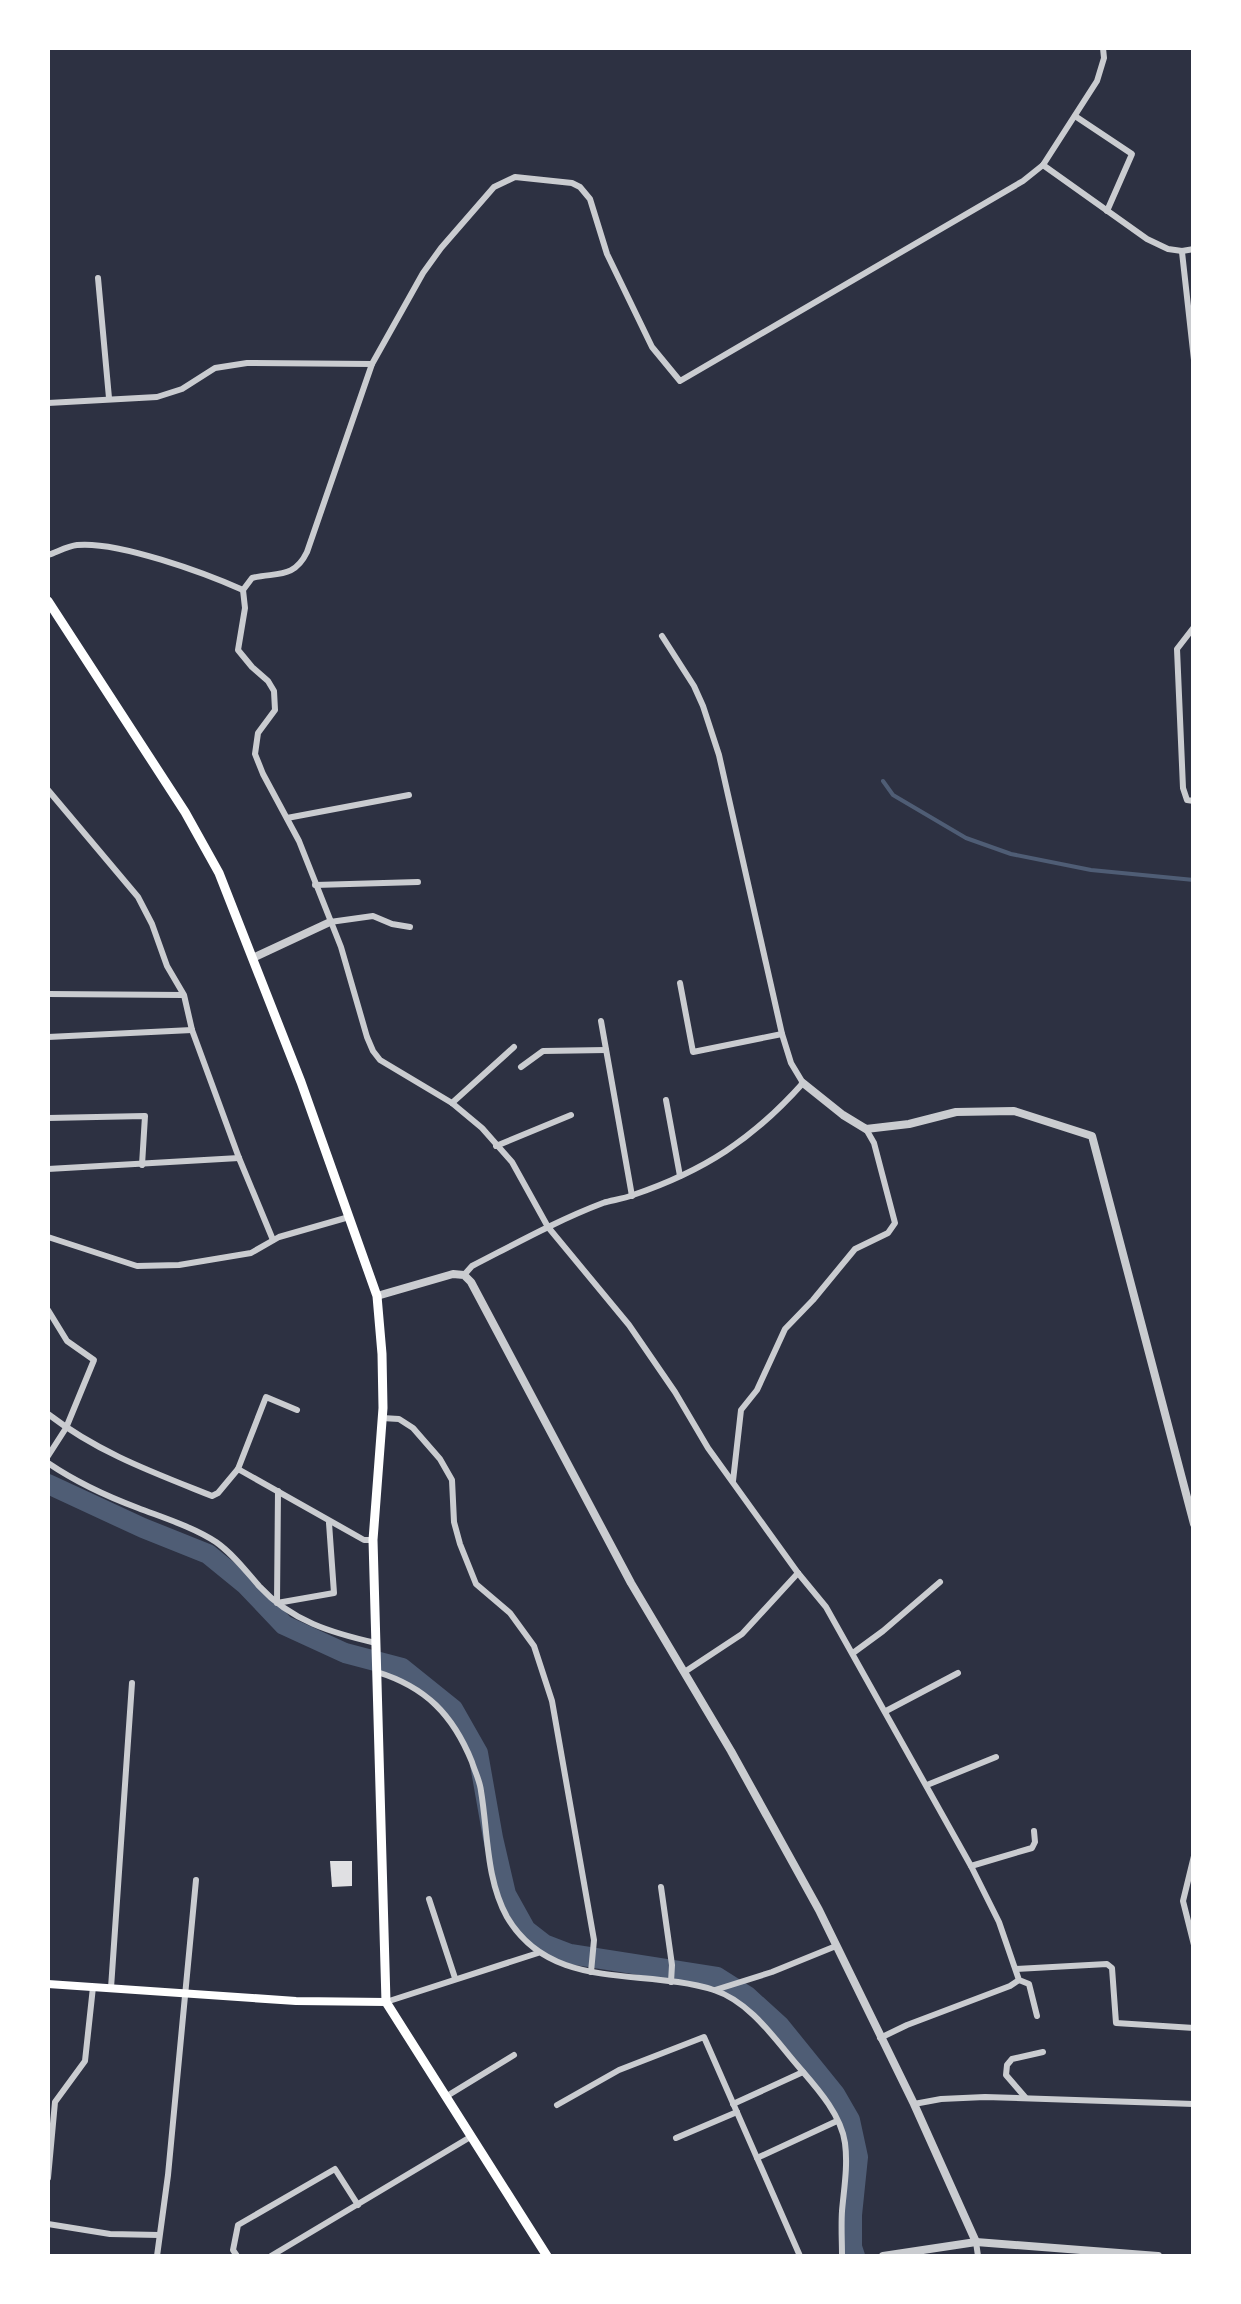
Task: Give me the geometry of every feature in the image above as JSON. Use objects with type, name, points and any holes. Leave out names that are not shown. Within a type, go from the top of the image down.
[{"type":"main road","points":[[48,600],[52,618],[185,812],[219,873],[377,1296],[382,1418],[373,1540],[386,2002],[547,2256]]},
{"type":"main road","points":[[48,1984],[296,2001],[386,2002]]},
{"type":"street","points":[[1037,2016],[1029,1984],[1020,1980],[971,1866],[826,1607],[708,1448],[629,1326],[548,1226],[512,1162],[482,1128],[452,1103],[391,1068],[373,1051],[341,947],[287,818],[255,754],[258,733],[275,710],[276,697],[268,680],[238,650],[245,608],[243,590],[252,578],[290,573],[301,565],[372,364],[441,248],[494,187],[516,177],[580,187],[590,200],[607,254],[652,346],[680,382],[1023,181],[1043,165],[1097,81],[1103,48]]},
{"type":"street","points":[[1075,116],[1132,154],[1107,211]]},
{"type":"street","points":[[1043,165],[1147,239],[1168,249],[1194,250]]},
{"type":"street","points":[[1182,251],[1194,360]]},
{"type":"street","points":[[98,278],[110,398]]},
{"type":"street","points":[[48,403],[157,398],[182,389],[214,368],[247,364],[372,364]]},
{"type":"street","points":[[48,554],[76,545],[109,547],[174,564],[243,590]]},
{"type":"street","points":[[1194,627],[1177,649],[1183,788],[1187,800],[1194,801]]},
{"type":"street","points":[[662,636],[694,686],[719,755],[791,1063],[802,1083],[866,1129],[874,1143],[895,1223],[888,1233],[855,1249],[785,1329],[757,1390],[741,1410],[734,1482]]},
{"type":"street","points":[[48,790],[138,897],[152,924],[184,995],[192,1030],[239,1158],[274,1240]]},
{"type":"street","points":[[287,818],[410,795]]},
{"type":"street","points":[[316,885],[418,882]]},
{"type":"street","points":[[252,958],[330,922],[373,916],[410,927]]},
{"type":"street","points":[[680,982],[694,1052],[782,1034]]},
{"type":"street","points":[[48,994],[184,995]]},
{"type":"street","points":[[600,1021],[632,1196]]},
{"type":"street","points":[[48,1037],[192,1030]]},
{"type":"street","points":[[452,1103],[514,1047]]},
{"type":"street","points":[[521,1068],[543,1051],[606,1050]]},
{"type":"street","points":[[464,1275],[472,1266],[548,1226],[708,1164],[775,1114],[802,1083]]},
{"type":"street","points":[[666,1100],[680,1176]]},
{"type":"street","points":[[866,1129],[956,1112],[1014,1111],[1092,1136],[1194,1524]]},
{"type":"street","points":[[496,1146],[571,1115]]},
{"type":"street","points":[[48,1118],[145,1116],[142,1165]]},
{"type":"street","points":[[48,1169],[239,1158]]},
{"type":"street","points":[[48,1237],[137,1266],[180,1265],[251,1253],[274,1240],[350,1217]]},
{"type":"street","points":[[377,1296],[453,1274],[464,1275],[471,1282],[631,1582],[686,1671],[819,1910],[914,2104],[976,2242],[978,2256]]},
{"type":"street","points":[[48,1310],[67,1340],[94,1360],[48,1460],[73,1480],[217,1542],[277,1604],[327,1632],[376,1646]]},
{"type":"street","points":[[48,1414],[118,1458],[212,1496],[238,1468],[266,1396],[297,1410]]},
{"type":"street","points":[[382,1418],[399,1420],[413,1428],[440,1459],[452,1480],[454,1522],[476,1584],[510,1613],[534,1646],[552,1701],[594,1940],[591,1970]]},
{"type":"street","points":[[238,1468],[330,1522],[364,1540],[373,1540]]},
{"type":"street","points":[[277,1604],[278,1491]]},
{"type":"street","points":[[277,1604],[334,1593],[330,1522]]},
{"type":"street","points":[[686,1671],[742,1634],[798,1573]]},
{"type":"street","points":[[853,1653],[940,1582]]},
{"type":"street","points":[[377,1669],[425,1695],[450,1719],[466,1748],[481,1786],[495,1891],[523,1940],[563,1964],[714,1990],[738,2002],[803,2072],[837,2120],[844,2139],[847,2179],[842,2256]]},
{"type":"street","points":[[886,1712],[958,1673]]},
{"type":"street","points":[[110,1988],[132,1683]]},
{"type":"street","points":[[927,1786],[996,1756]]},
{"type":"street","points":[[971,1866],[1032,1848],[1034,1831]]},
{"type":"street","points":[[1194,1856],[1183,1900],[1194,1944]]},
{"type":"street","points":[[157,2256],[196,1880]]},
{"type":"street","points":[[660,1887],[671,1982]]},
{"type":"street","points":[[430,1899],[456,1978]]},
{"type":"street","points":[[714,1990],[836,1946]]},
{"type":"street","points":[[386,2002],[539,1952]]},
{"type":"street","points":[[1016,1969],[1107,1964],[1112,1968],[1116,2023],[1194,2028]]},
{"type":"street","points":[[880,2038],[1020,1980]]},
{"type":"street","points":[[48,2174],[55,2102],[84,2061],[93,1987]]},
{"type":"street","points":[[557,2105],[619,2070],[704,2037],[800,2256]]},
{"type":"street","points":[[1026,2098],[1006,2075],[1007,2066],[1012,2059],[1043,2052]]},
{"type":"street","points":[[446,2096],[514,2055]]},
{"type":"street","points":[[676,2138],[803,2072]]},
{"type":"street","points":[[914,2104],[942,2098],[1194,2104]]},
{"type":"street","points":[[757,2158],[837,2120]]},
{"type":"street","points":[[272,2256],[472,2136]]},
{"type":"street","points":[[237,2256],[233,2250],[238,2225],[335,2168],[358,2205]]},
{"type":"street","points":[[48,2224],[110,2234],[159,2234]]},
{"type":"street","points":[[883,2256],[935,2253],[976,2242],[1158,2256]]},
{"type":"building","points":[[330,1861],[352,1861],[352,1886],[332,1887]]},
{"type":"waterway","points":[[883,781],[893,795],[966,838],[1011,854],[1091,870],[1194,880]]},
{"type":"waterway","points":[[48,1484],[208,1554],[246,1585],[284,1625],[345,1653],[402,1668],[453,1709],[478,1753],[506,1894],[526,1930],[544,1944],[570,1954],[717,1977],[747,1996],[780,2026],[835,2094],[850,2120],[858,2157],[852,2215],[855,2256]]}]
